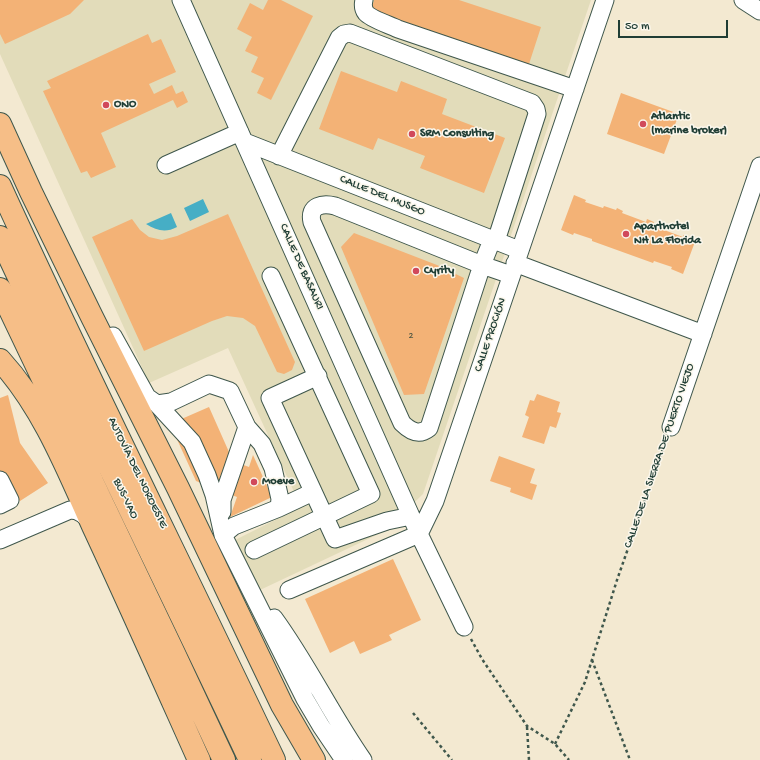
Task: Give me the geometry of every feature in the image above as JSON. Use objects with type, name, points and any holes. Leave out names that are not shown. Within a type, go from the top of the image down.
[{"type":"highway","points":[[0,124],[31,192],[178,488],[282,705],[314,760]]},
{"type":"highway","points":[[0,150],[68,293],[184,524],[265,696],[300,760]]},
{"type":"highway","name":"AUTOVÍA DEL NOROESTE","points":[[0,186],[46,287],[190,582],[274,760]]},
{"type":"highway","name":"BUS-VAO","points":[[0,237],[81,410],[250,760]]},
{"type":"highway","points":[[0,289],[224,760]]},
{"type":"highway","points":[[0,360],[19,382],[30,399],[70,475],[199,760]]},
{"type":"street","name":"CALLE DE BASAURI","points":[[181,0],[420,534],[464,627]]},
{"type":"street","points":[[364,0],[363,5],[366,13],[377,20],[398,29],[575,89]]},
{"type":"street","name":"CALLE PROCIÓN","points":[[420,534],[435,501],[605,0]]},
{"type":"street","points":[[743,0],[760,11]]},
{"type":"street","points":[[279,156],[339,38],[344,34],[350,33],[532,103],[536,109],[536,114],[494,240],[482,264],[429,428],[419,433],[414,432],[402,423],[312,222],[310,217],[312,212],[321,205],[326,204],[336,206],[482,264],[515,263],[703,334]]},
{"type":"street","name":"CALLE DEL MUSGO","points":[[243,137],[279,156],[494,240],[515,263]]},
{"type":"street","points":[[166,165],[243,137]]},
{"type":"street","name":"CALLE DE LA SIERRA DE PUERTO VIEJO","points":[[671,427],[760,166]]},
{"type":"street","points":[[31,192],[147,397],[157,404],[192,442],[207,475],[214,495],[223,534],[305,699],[344,760]]},
{"type":"street","points":[[254,550],[371,494],[271,276]]},
{"type":"street","points":[[318,376],[270,398],[335,539],[387,521],[412,516]]},
{"type":"street","points":[[157,404],[171,402],[209,384],[230,391],[247,427],[262,444],[273,468],[280,499],[279,508]]},
{"type":"street","points":[[223,534],[222,500],[247,427]]},
{"type":"street","points":[[0,480],[10,500],[0,505]]},
{"type":"street","points":[[223,534],[234,526],[279,508],[313,492]]},
{"type":"street","points":[[1,536],[73,510],[85,516],[92,524]]},
{"type":"street","points":[[288,590],[420,534]]},
{"type":"street","points":[[250,587],[294,647],[331,711],[363,760]]},
{"type":"path","name":"CALLE DE LA SIERRA DE PUERTO VIEJO","points":[[555,744],[585,682],[617,580],[671,427]]},
{"type":"path","points":[[464,627],[482,660],[527,726],[555,744],[568,760]]},
{"type":"path","points":[[592,660],[630,760]]},
{"type":"path","points":[[413,713],[452,760]]},
{"type":"path","points":[[527,726],[529,760]]},
{"type":"shaded area","points":[[0,0],[591,0],[423,494],[385,531],[260,590],[235,540],[301,507],[228,348],[149,383],[0,54]]},
{"type":"water","points":[[203,199],[209,212],[190,221],[184,208]]},
{"type":"water","points":[[171,213],[177,227],[173,229],[165,231],[146,224]]},
{"type":"building","points":[[0,0],[84,0],[70,14],[5,44],[0,34]]},
{"type":"building","points":[[268,0],[281,0],[313,16],[271,100],[257,93],[264,78],[251,72],[258,57],[245,51],[252,37],[237,29],[250,3],[263,10]]},
{"type":"building","points":[[374,0],[459,0],[541,27],[529,64],[371,11]]},
{"type":"building","name":"ONO","points":[[148,34],[152,43],[161,39],[176,72],[149,84],[154,94],[172,85],[176,94],[183,91],[188,102],[177,108],[173,100],[101,133],[116,167],[91,178],[87,171],[81,173],[43,91],[51,88],[47,81]]},
{"type":"building","name":"SRM Consulting","points":[[341,71],[397,92],[401,81],[447,99],[442,114],[505,138],[484,193],[420,168],[425,156],[378,138],[373,150],[319,129]]},
{"type":"building","name":"Atlantic (marine broker)","points":[[621,93],[679,114],[664,154],[607,134]]},
{"type":"building","name":"Aparthotel NH La Florida","points":[[574,195],[586,200],[585,202],[603,208],[604,206],[616,210],[617,208],[623,211],[622,213],[646,222],[647,219],[654,222],[653,224],[665,228],[664,230],[683,237],[683,235],[696,239],[683,274],[671,269],[672,267],[654,261],[653,263],[592,241],[592,239],[574,233],[573,235],[561,230]]},
{"type":"building","points":[[228,214],[295,362],[292,370],[284,374],[277,372],[255,326],[243,318],[227,316],[212,321],[144,351],[92,237],[132,219],[140,230],[149,237],[162,240],[177,236]]},
{"type":"building","points":[[354,233],[437,265],[464,278],[424,394],[404,395],[341,247]]},
{"type":"building","points":[[537,394],[560,402],[557,412],[561,413],[556,428],[550,426],[544,444],[522,437],[529,417],[525,415],[530,400],[534,401]]},
{"type":"building","points":[[8,395],[20,443],[48,483],[20,501],[0,475],[0,398]]},
{"type":"building","points":[[209,407],[233,461],[249,467],[253,455],[272,497],[230,517],[237,497],[196,481],[170,424]]},
{"type":"building","points":[[499,456],[535,469],[530,483],[537,485],[532,500],[510,492],[511,488],[490,481]]},
{"type":"building","points":[[393,559],[421,620],[389,635],[392,640],[360,654],[354,641],[330,653],[305,599]]},
{"type":"place","name":"ONO","points":[[106,105]]},
{"type":"place","name":"Atlantic (marine broker)","points":[[643,124]]},
{"type":"place","name":"SRM Consulting","points":[[412,134]]},
{"type":"place","name":"Aparthotel NH La Florida","points":[[626,234]]},
{"type":"place","name":"Cyrity","points":[[416,271]]},
{"type":"place","name":"Moeve","points":[[254,482]]}]
